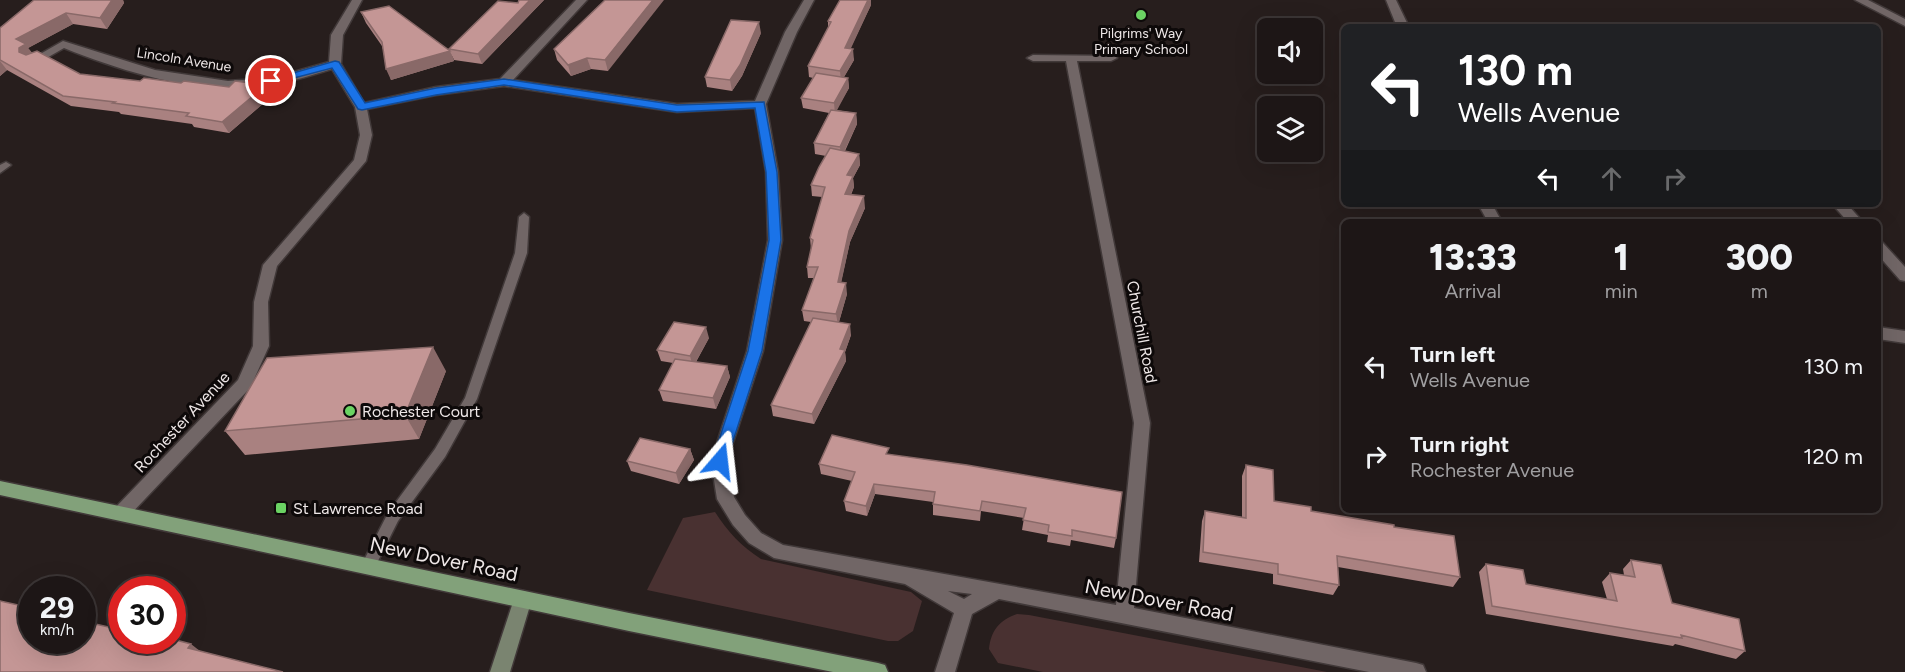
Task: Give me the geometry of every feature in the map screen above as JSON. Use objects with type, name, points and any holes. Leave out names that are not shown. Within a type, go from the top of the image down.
[{"type":"main road","name":"New Dover Road","points":[[0,488],[878,672]]},
{"type":"main road","points":[[500,672],[523,599]]},
{"type":"street","points":[[335,64],[337,35],[357,0]]},
{"type":"street","points":[[504,82],[582,0]]},
{"type":"street","points":[[362,107],[436,91],[504,82],[677,108],[760,104],[790,32],[809,0]]},
{"type":"street","points":[[1391,0],[1402,24]]},
{"type":"street","points":[[1860,0],[1905,23]]},
{"type":"street","name":"Lincoln Avenue","points":[[34,62],[63,44],[98,59],[132,68],[170,76],[251,84],[291,77],[335,64]]},
{"type":"street","points":[[1033,58],[1111,58]]},
{"type":"street","name":"Churchill Road","points":[[1071,58],[1142,423],[1124,616]]},
{"type":"street","name":"Rochester Avenue","points":[[121,513],[244,384],[261,346],[261,302],[270,266],[360,161],[366,135],[362,107],[335,64]]},
{"type":"street","name":"New Dover Road","points":[[760,104],[772,172],[775,240],[755,351],[720,461],[726,499],[739,520],[755,538],[780,552],[905,576],[997,590],[1416,672]]},
{"type":"street","points":[[1842,207],[1853,219]]},
{"type":"street","points":[[1881,249],[1905,276]]},
{"type":"street","points":[[1881,333],[1905,337]]},
{"type":"street","points":[[905,576],[964,609]]},
{"type":"street","points":[[945,672],[964,609],[997,590]]},
{"type":"lane","points":[[368,566],[393,517],[440,453],[471,399],[521,253],[524,217]]},
{"type":"shaded area","points":[[715,512],[735,538],[761,559],[911,592],[922,601],[913,631],[898,641],[888,641],[647,590],[683,518]]},
{"type":"shaded area","points":[[1017,614],[1327,672],[1043,672],[998,663],[989,649],[992,637],[1001,623]]},
{"type":"building","points":[[34,0],[112,0],[100,18],[66,13],[16,39],[26,44],[19,48],[19,52],[26,55],[37,51],[80,74],[140,81],[144,78],[181,83],[184,81],[229,87],[235,81],[266,85],[222,122],[186,116],[189,113],[63,96],[0,60],[0,28]]},
{"type":"building","points":[[519,0],[530,0],[478,54],[449,49],[498,1],[518,3]]},
{"type":"building","points":[[605,0],[653,0],[605,60],[587,58],[568,65],[554,49]]},
{"type":"building","points":[[840,0],[868,0],[845,48],[853,49],[840,71],[808,66],[831,22],[828,21]]},
{"type":"building","points":[[389,6],[450,51],[386,69],[382,42],[361,12]]},
{"type":"building","points":[[731,20],[759,22],[740,65],[730,80],[705,77]]},
{"type":"building","points":[[816,73],[848,78],[834,103],[801,98]]},
{"type":"building","points":[[831,110],[856,113],[840,147],[814,143]]},
{"type":"building","points":[[830,148],[859,154],[847,175],[853,176],[845,194],[864,196],[849,231],[838,282],[846,283],[836,314],[802,310],[818,267],[807,267],[813,240],[810,238],[825,187],[811,185]]},
{"type":"building","points":[[813,318],[850,324],[840,349],[845,350],[812,414],[771,405]]},
{"type":"building","points":[[674,322],[706,327],[690,356],[657,350]]},
{"type":"building","points":[[433,347],[405,415],[225,431],[267,358]]},
{"type":"building","points":[[675,359],[727,366],[713,398],[659,390]]},
{"type":"building","points":[[832,435],[889,448],[886,454],[967,465],[1122,492],[1116,538],[1072,530],[1072,536],[1048,532],[1049,525],[1023,520],[1026,508],[982,501],[980,511],[933,504],[935,492],[874,484],[866,506],[844,501],[855,472],[819,464]]},
{"type":"building","points":[[640,438],[690,449],[676,473],[627,461]]},
{"type":"building","points":[[1246,465],[1273,470],[1274,501],[1311,507],[1311,511],[1454,536],[1460,577],[1337,556],[1339,585],[1278,574],[1278,564],[1203,552],[1205,511],[1246,518]]},
{"type":"building","points":[[1631,560],[1661,565],[1672,603],[1739,619],[1745,651],[1681,635],[1682,638],[1492,606],[1486,564],[1523,570],[1526,584],[1617,601],[1610,573],[1635,577]]},
{"type":"building","points":[[0,601],[18,605],[18,654],[96,654],[96,624],[108,627],[108,654],[186,654],[186,643],[191,644],[188,648],[283,672],[0,672]]},
{"type":"place","name":"Pilgrims' Way Primary School","points":[[1141,15]]},
{"type":"place","name":"Rochester Court","points":[[350,411]]},
{"type":"place","name":"St Lawrence Road","points":[[281,508]]},
{"type":"route","points":[[271,81],[335,64],[362,107],[436,91],[504,82],[677,108],[760,104],[772,172],[775,240],[755,351],[720,461]]}]
